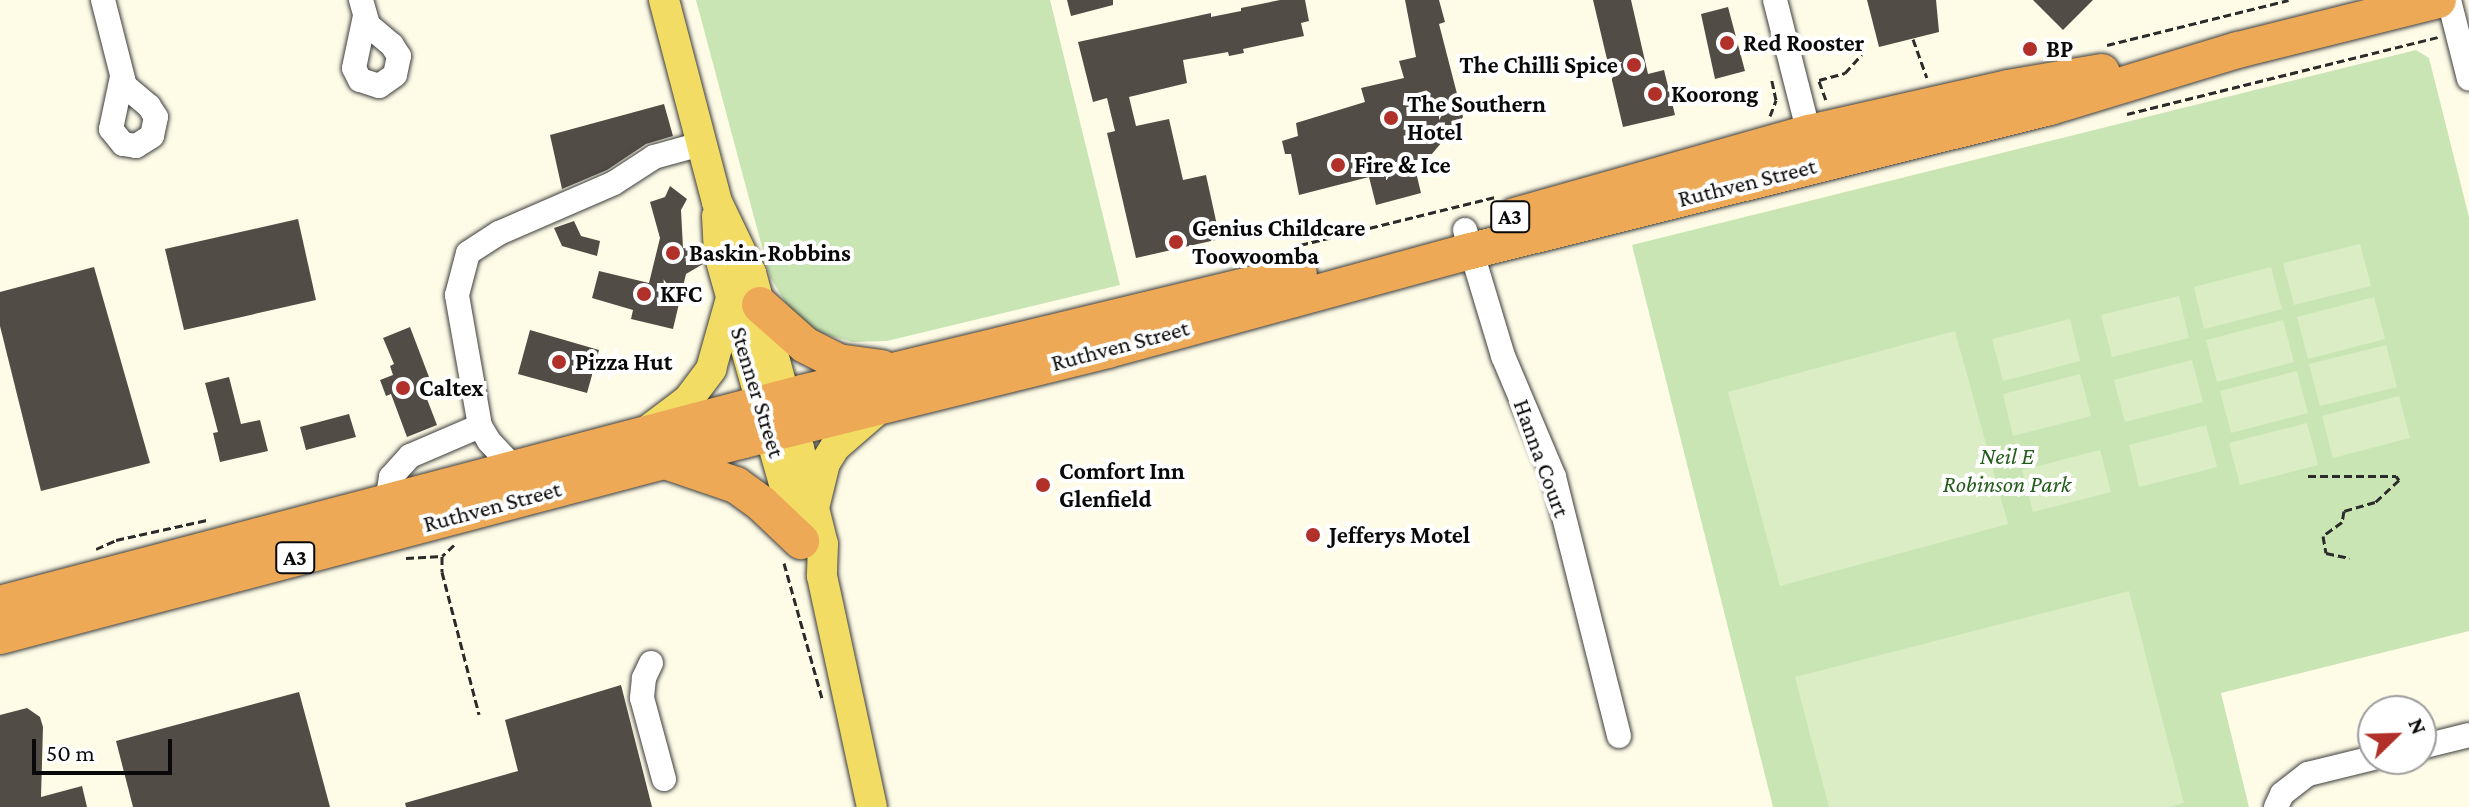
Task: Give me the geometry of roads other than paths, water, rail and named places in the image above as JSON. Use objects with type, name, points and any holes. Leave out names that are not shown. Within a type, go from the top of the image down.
[{"type":"highway","name":"Ruthven Street","points":[[777,416],[881,407],[1468,241],[1813,149],[2050,107],[2238,50],[2438,0]]},
{"type":"highway","name":"Ruthven Street","points":[[0,636],[654,448],[777,416],[895,370],[1335,265],[1468,241]]},
{"type":"highway","points":[[745,302],[805,345],[838,362],[895,370]]},
{"type":"highway","name":"Ruthven Street","points":[[0,604],[515,469],[654,448]]},
{"type":"highway","points":[[654,448],[736,485],[799,537]]},
{"type":"main road","name":"Stenner Street","points":[[664,0],[717,202],[751,273],[745,302],[777,416],[799,537],[804,553],[822,576],[872,807]]},
{"type":"main road","points":[[654,448],[711,369],[745,302]]},
{"type":"main road","points":[[799,537],[825,463],[835,447],[881,407]]},
{"type":"street","points":[[103,0],[122,77]]},
{"type":"street","points":[[1775,0],[1813,149]]},
{"type":"street","points":[[2449,0],[2469,79]]},
{"type":"street","points":[[515,469],[489,441],[480,426],[457,295],[468,253],[499,233],[614,183],[654,157],[701,144]]},
{"type":"street","name":"Hanna Court","points":[[1468,241],[1503,356],[1554,477],[1619,736]]},
{"type":"street","points":[[387,502],[391,477],[410,456],[480,426]]},
{"type":"street","points":[[651,663],[644,678],[642,698],[664,779]]},
{"type":"street","points":[[2437,743],[2469,735]]},
{"type":"street","points":[[2276,807],[2282,794],[2308,774],[2357,762]]},
{"type":"place","name":"Red Rooster","points":[[1727,43]]},
{"type":"place","name":"BP","points":[[2030,49]]},
{"type":"place","name":"The Chilli Spice","points":[[1634,65]]},
{"type":"place","name":"Koorong","points":[[1655,94]]},
{"type":"place","name":"The Southern Hotel","points":[[1391,118]]},
{"type":"place","name":"Fire & Ice","points":[[1338,165]]},
{"type":"place","name":"Genius Childcare Toowoomba","points":[[1176,242]]},
{"type":"place","name":"Baskin-Robbins","points":[[673,253]]},
{"type":"place","name":"KFC","points":[[644,294]]},
{"type":"place","name":"Pizza Hut","points":[[559,362]]},
{"type":"place","name":"Caltex","points":[[403,388]]},
{"type":"place","name":"Comfort Inn Glenfield","points":[[1043,485]]},
{"type":"place","name":"Jefferys Motel","points":[[1313,535]]},
{"type":"park label","name":"Neil E Robinson Park","points":[[2007,470]]}]
